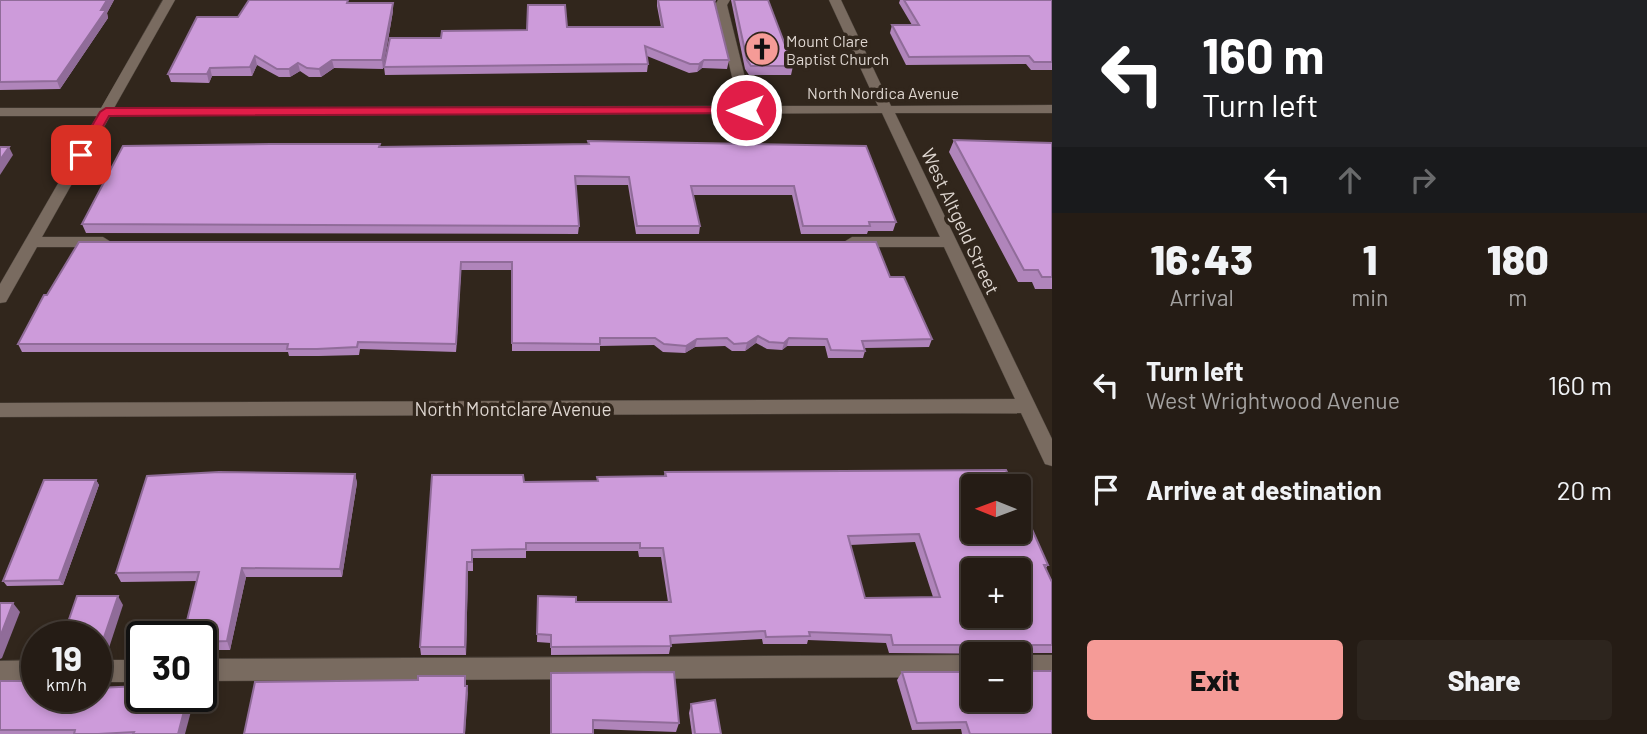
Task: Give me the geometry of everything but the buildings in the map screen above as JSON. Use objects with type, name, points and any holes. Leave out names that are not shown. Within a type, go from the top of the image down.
[{"type":"street","points":[[0,298],[169,0]]},
{"type":"street","points":[[724,0],[721,5],[746,110]]},
{"type":"street","name":"West Altgeld Street","points":[[835,0],[1052,459]]},
{"type":"street","name":"North Nordica Avenue","points":[[0,112],[1052,109]]},
{"type":"street","points":[[32,242],[115,242]]},
{"type":"street","points":[[838,242],[950,242]]},
{"type":"street","name":"North Montclare Avenue","points":[[0,411],[1027,406]]},
{"type":"street","points":[[217,670],[961,666]]},
{"type":"street","points":[[1031,666],[1052,666]]},
{"type":"street","points":[[0,671],[21,671]]},
{"type":"place","name":"Mount Clare Baptist Church","points":[[762,49]]},
{"type":"route","points":[[81,155],[106,112],[746,110]]}]
